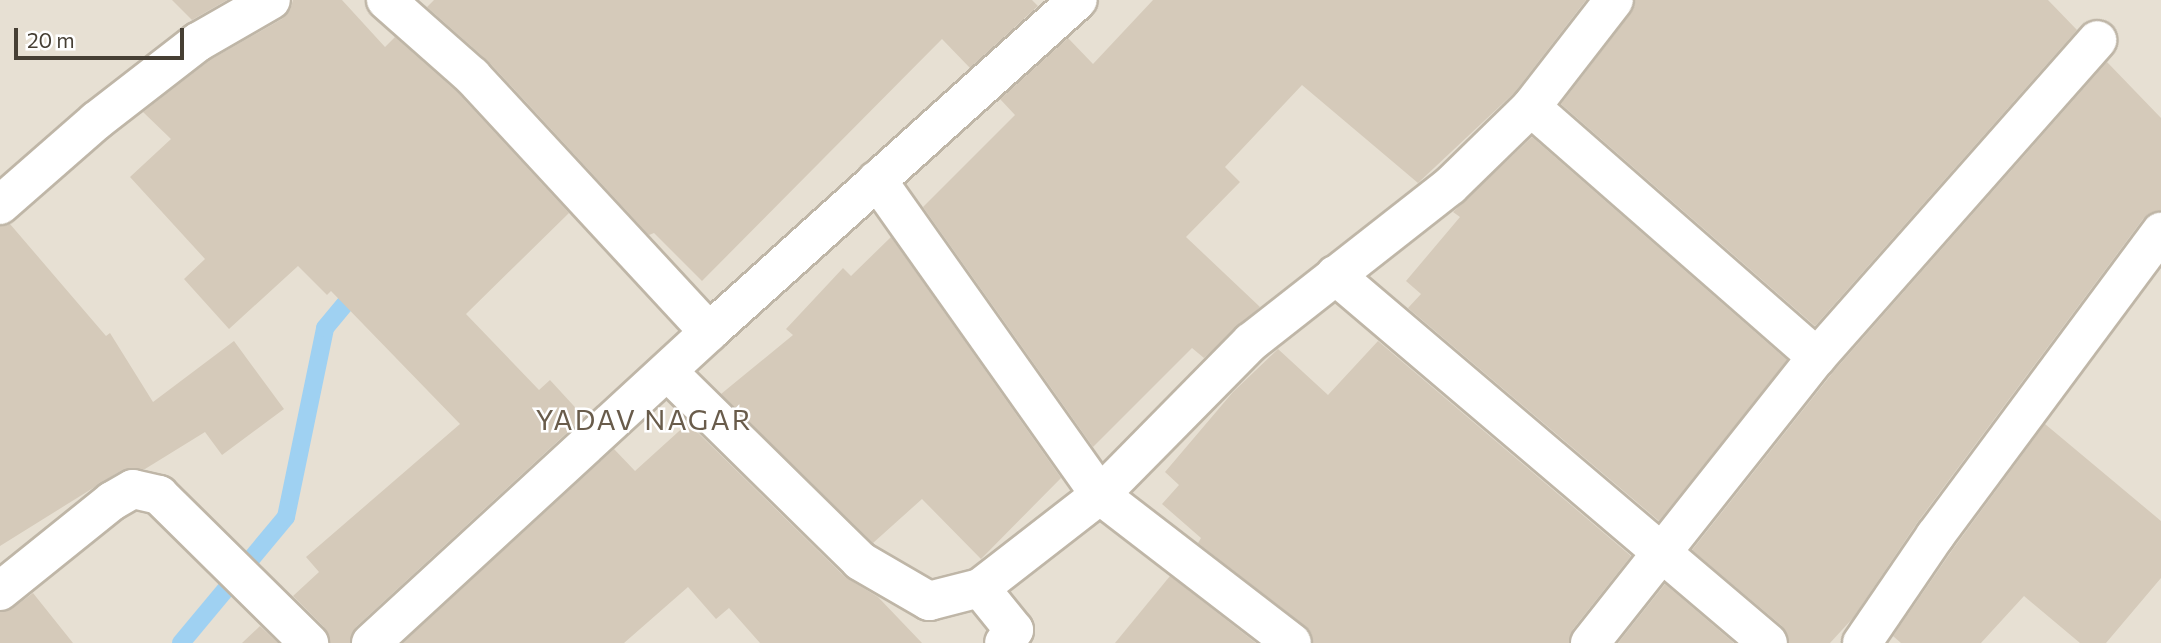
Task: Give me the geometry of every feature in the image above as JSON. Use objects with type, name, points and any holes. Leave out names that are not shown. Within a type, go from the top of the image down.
[{"type":"street","points":[[0,205],[96,121],[198,42],[271,0]]},
{"type":"street","points":[[386,0],[472,76],[709,332]]},
{"type":"street","points":[[371,643],[709,332],[1078,0]]},
{"type":"street","points":[[668,372],[860,561],[929,601],[980,588],[1100,495],[1251,342],[1450,186],[1531,107],[1614,0]]},
{"type":"street","points":[[1590,643],[1817,357],[2097,40]]},
{"type":"street","points":[[1531,107],[1817,357]]},
{"type":"street","points":[[877,180],[1100,495],[1292,643]]},
{"type":"street","points":[[1862,643],[1936,536],[2161,232]]},
{"type":"street","points":[[1335,275],[1768,643]]},
{"type":"street","points":[[0,592],[112,501],[134,489],[159,495],[309,643]]},
{"type":"street","points":[[980,588],[1014,630],[1004,643]]},
{"type":"shaded area","points":[[0,0],[2161,0],[2161,643],[0,643]]},
{"type":"building","points":[[172,0],[227,0],[192,20]]},
{"type":"building","points":[[293,0],[342,0],[385,47],[395,37],[457,92],[569,213],[466,314],[539,390],[550,380],[584,417],[356,627],[350,643],[330,643],[324,627],[293,596],[319,572],[306,557],[460,424],[331,291],[327,295],[298,266],[229,329],[184,279],[205,259],[130,177],[171,139],[143,112],[210,60],[282,19],[290,10]]},
{"type":"building","points":[[434,0],[1032,0],[1038,6],[970,68],[942,39],[702,281],[654,233],[649,235],[488,61],[427,7]]},
{"type":"building","points":[[1153,0],[1586,0],[1515,92],[1418,183],[1302,85],[1225,167],[1240,182],[1186,237],[1260,307],[1204,358],[1192,348],[1093,447],[923,207],[1015,115],[1000,99],[1068,38],[1093,64]]},
{"type":"building","points":[[1635,0],[2048,0],[2077,30],[1815,326],[1561,104],[1631,13]]},
{"type":"building","points":[[2107,62],[2161,118],[2161,211],[2143,219],[1917,523],[1853,618],[1830,643],[1789,643],[1782,626],[1692,550],[1834,371]]},
{"type":"building","points":[[1532,137],[1787,360],[1659,521],[1408,308],[1421,294],[1406,281],[1460,217],[1453,212]]},
{"type":"building","points":[[10,224],[106,336],[110,333],[153,402],[234,341],[284,409],[222,455],[205,432],[145,469],[122,470],[0,546],[0,226]]},
{"type":"building","points":[[891,237],[1061,478],[981,559],[922,499],[873,543],[721,394],[793,335],[786,329],[843,268],[851,276]]},
{"type":"building","points":[[1378,341],[1631,556],[1573,629],[1569,643],[1313,643],[1305,626],[1198,543],[1201,538],[1162,504],[1179,485],[1165,472],[1233,392],[1278,349],[1328,395]]},
{"type":"building","points":[[688,423],[845,577],[878,597],[922,643],[760,643],[729,608],[716,619],[688,587],[624,643],[403,643],[614,449],[635,471]]},
{"type":"building","points":[[2045,424],[2161,521],[2161,578],[2106,643],[2080,643],[2024,596],[1981,643],[1901,643],[1893,636]]},
{"type":"building","points":[[1170,576],[1256,643],[1115,643]]},
{"type":"building","points":[[1665,584],[1734,643],[1618,643]]},
{"type":"building","points":[[33,593],[73,643],[0,643],[0,612],[13,608]]},
{"type":"building","points":[[260,626],[278,643],[242,643]]},
{"type":"waterway","points":[[181,643],[286,517],[325,328],[359,287]]},
{"type":"district","name":"YADAV NAGAR","points":[[644,419]]}]
